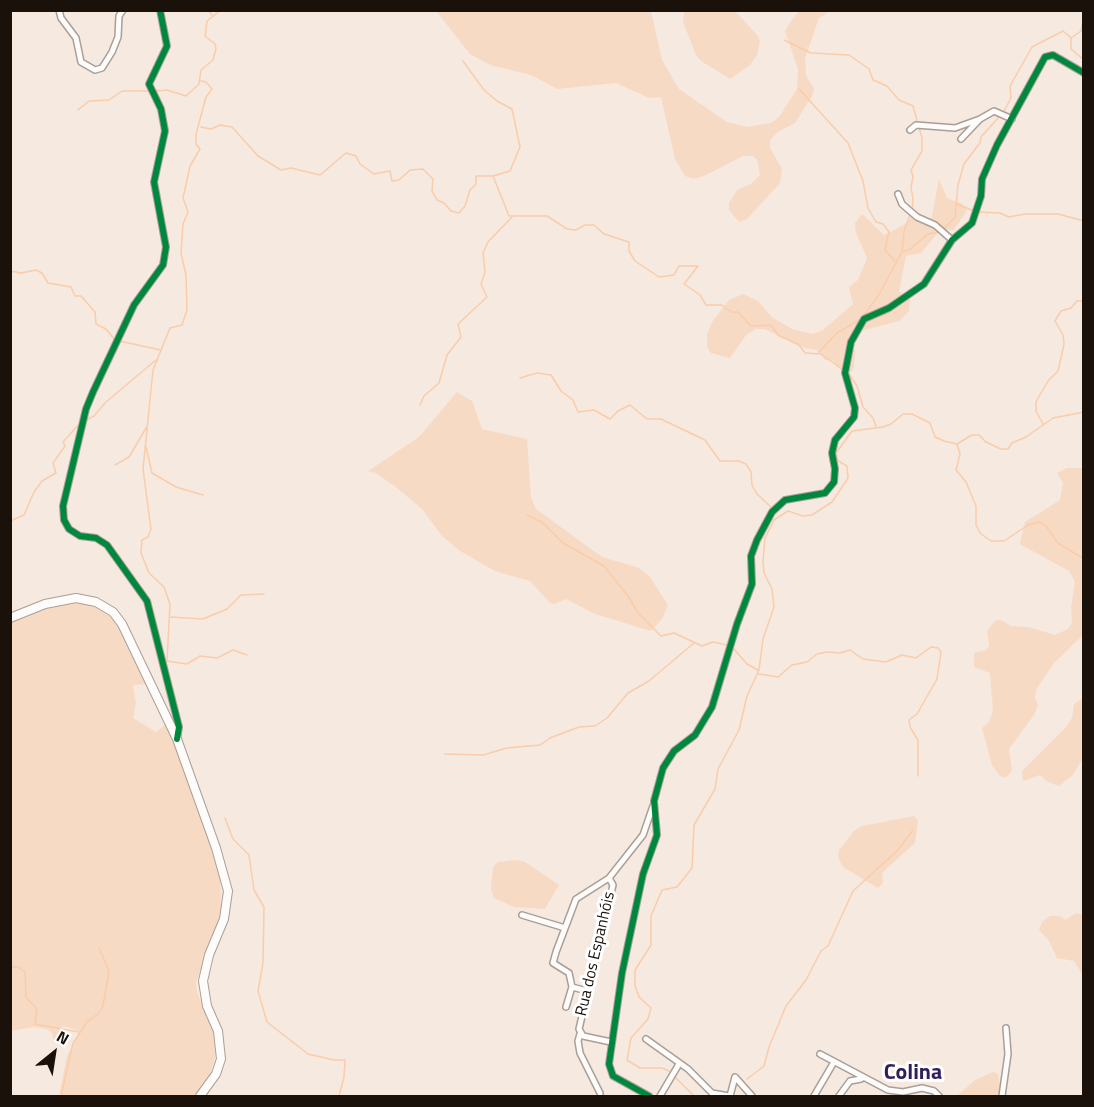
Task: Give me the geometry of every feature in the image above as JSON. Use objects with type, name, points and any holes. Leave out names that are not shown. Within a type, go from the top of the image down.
[{"type":"highway","points":[[10,618],[45,604],[76,598],[96,602],[113,612],[122,624],[177,739],[216,848],[228,891],[224,919],[209,955],[203,981],[207,1006],[218,1031],[221,1059],[216,1074],[200,1096]]},
{"type":"street","points":[[59,10],[61,18],[76,38],[81,62],[95,70],[105,65],[112,52],[118,37],[119,16],[123,10]]},
{"type":"street","points":[[160,10],[166,46],[149,84],[162,109],[165,131],[154,182],[165,247],[163,265],[134,305],[93,392],[86,409],[63,506],[64,520],[69,529],[80,536],[96,538],[107,544],[147,601],[179,728],[177,739]]},
{"type":"street","points":[[566,1007],[572,987],[569,973],[553,963],[576,899],[609,878],[643,835],[663,768],[684,741],[695,735],[712,707],[737,624],[752,584],[752,556],[772,512],[785,500],[825,493],[834,482],[835,469],[832,453],[836,440],[854,417],[855,408],[845,373],[851,342],[864,319],[889,308],[924,284],[952,240],[972,223],[981,196],[982,178],[1046,57],[1053,55],[1083,74]]},
{"type":"street","points":[[910,130],[916,124],[955,128],[994,111],[1012,119]]},
{"type":"street","points":[[961,140],[980,119]]},
{"type":"street","points":[[898,194],[902,204],[917,217],[935,225],[952,240]]},
{"type":"street","points":[[649,1096],[613,1076],[609,1069],[622,973],[642,880],[657,835],[654,801]]},
{"type":"street","name":"Rua dos Espanhóis","points":[[609,878],[613,885],[580,1020],[580,1034],[611,1042]]},
{"type":"street","points":[[522,915],[565,928]]},
{"type":"street","points":[[572,987],[587,991]]},
{"type":"street","points":[[1002,1096],[1008,1054],[1006,1029]]},
{"type":"street","points":[[580,1034],[578,1041],[580,1053],[600,1093]]},
{"type":"street","points":[[646,1039],[712,1092],[730,1096],[735,1077],[752,1096]]},
{"type":"street","points":[[820,1054],[864,1079],[897,1092],[921,1088],[934,1091],[939,1096]]},
{"type":"street","points":[[814,1096],[834,1062]]},
{"type":"street","points":[[660,1096],[679,1064]]},
{"type":"street","points":[[839,1096],[850,1081],[864,1079]]},
{"type":"shaded area","points":[[436,11],[651,11],[662,60],[679,89],[727,122],[748,127],[771,123],[779,117],[797,89],[798,69],[785,31],[791,21],[799,11],[828,11],[819,18],[805,58],[806,75],[814,89],[812,96],[795,123],[776,133],[770,141],[770,148],[782,169],[780,183],[747,219],[739,222],[729,210],[729,203],[737,190],[751,184],[760,175],[757,160],[753,156],[743,156],[704,176],[693,179],[685,176],[675,159],[661,97],[649,98],[616,83],[557,89],[531,75],[490,65],[470,54]]},
{"type":"shaded area","points":[[684,11],[735,11],[758,36],[760,42],[757,55],[750,65],[730,79],[701,61],[696,55],[683,22]]},
{"type":"shaded area","points":[[939,179],[947,198],[961,203],[967,210],[954,230],[940,230],[921,253],[906,256],[899,292],[910,298],[909,311],[899,321],[857,332],[849,344],[855,351],[854,368],[851,372],[838,368],[832,360],[825,360],[817,350],[805,348],[764,329],[756,329],[746,335],[730,358],[711,353],[707,347],[707,335],[712,322],[729,300],[743,294],[758,301],[773,318],[794,330],[813,334],[823,330],[853,304],[849,287],[858,280],[867,258],[856,233],[855,223],[862,214],[884,235],[904,225],[913,216],[931,222]]},
{"type":"shaded area","points":[[457,392],[472,401],[482,429],[527,439],[531,497],[536,509],[602,557],[639,568],[650,577],[668,605],[662,619],[651,631],[595,614],[566,599],[554,604],[550,603],[530,581],[495,571],[460,551],[442,536],[422,509],[376,473],[368,471],[419,437]]},
{"type":"shaded area","points":[[1067,468],[1083,468],[1083,635],[1054,663],[1037,688],[1035,697],[1038,705],[1034,715],[1009,749],[1012,771],[1005,778],[999,775],[992,765],[982,728],[989,722],[993,711],[990,673],[974,667],[974,653],[986,650],[989,646],[987,630],[996,620],[1001,620],[1011,626],[1029,627],[1055,635],[1068,629],[1072,623],[1071,608],[1075,582],[1069,571],[1020,544],[1025,522],[1060,500],[1063,483],[1057,473]]},
{"type":"shaded area","points":[[57,600],[87,601],[109,615],[123,630],[150,684],[133,685],[136,703],[133,718],[156,732],[166,724],[181,759],[213,850],[220,878],[221,907],[218,924],[196,982],[197,992],[214,1034],[215,1057],[210,1074],[195,1096],[59,1096],[67,1056],[80,1031],[63,1026],[55,1042],[51,1032],[46,1029],[34,1027],[11,1031],[10,619]]},
{"type":"shaded area","points":[[1083,698],[1083,758],[1073,775],[1059,786],[1048,782],[1040,775],[1023,781],[1022,771],[1065,728],[1072,718],[1074,704]]},
{"type":"shaded area","points":[[914,816],[918,820],[915,843],[886,869],[882,874],[883,883],[878,888],[843,867],[838,857],[839,850],[854,831],[862,826]]},
{"type":"shaded area","points":[[516,860],[525,862],[559,885],[545,909],[514,907],[494,898],[491,889],[493,867],[498,862]]},
{"type":"shaded area","points":[[1076,913],[1083,915],[1083,976],[1074,961],[1057,958],[1049,941],[1039,930],[1042,922],[1050,916],[1059,916],[1066,920]]},
{"type":"shaded area","points":[[993,1072],[998,1074],[1002,1096],[957,1096],[975,1080]]},
{"type":"waterway","points":[[208,10],[212,15]]},
{"type":"waterway","points":[[156,91],[167,90],[186,96],[199,84],[201,70],[213,60],[216,49],[215,44],[205,36],[207,21],[221,10]]},
{"type":"waterway","points":[[1071,38],[1081,31],[1084,17]]},
{"type":"waterway","points":[[1003,113],[1011,98],[1010,86],[1032,47],[1063,31],[1071,38]]},
{"type":"waterway","points":[[1071,39],[1071,49],[1084,60]]},
{"type":"waterway","points":[[784,40],[811,53],[849,55],[869,69],[873,80],[887,86],[899,100],[913,106],[922,138],[922,151],[911,170],[913,177],[912,211]]},
{"type":"waterway","points":[[201,127],[211,129],[220,125],[232,127],[258,156],[281,170],[291,168],[320,175],[346,153],[356,156],[360,164],[374,174],[390,171],[392,181],[399,180],[410,170],[423,169],[433,179],[432,191],[437,200],[444,203],[451,211],[459,213],[465,206],[470,190],[476,184],[476,176],[493,176],[510,171],[520,147],[512,109],[497,101],[484,90],[463,61]]},
{"type":"waterway","points":[[201,81],[206,82],[212,89],[206,97],[196,134],[196,144],[200,149],[190,166],[183,198],[188,212],[183,224],[181,253],[186,275],[187,310],[182,325],[170,328],[153,370],[143,469],[151,529],[148,537],[142,540],[141,553],[149,573],[164,587],[170,604],[167,661],[187,664],[200,656],[217,658],[233,650],[247,655]]},
{"type":"waterway","points":[[799,89],[848,143],[863,181],[868,208],[876,222],[883,224],[889,232],[885,250],[895,261]]},
{"type":"waterway","points":[[78,110],[89,101],[109,100],[122,91],[149,91]]},
{"type":"waterway","points":[[944,229],[955,217],[958,185],[964,164],[980,143],[981,137],[999,117]]},
{"type":"waterway","points":[[493,176],[509,216],[547,216],[567,229],[576,230],[585,225],[594,225],[604,234],[629,242],[629,251],[635,261],[659,277],[674,275],[679,266],[698,266],[684,284],[700,295],[706,305],[722,305],[731,312],[738,312],[751,326],[771,325],[778,335],[799,345],[805,353],[821,354],[842,369]]},
{"type":"waterway","points":[[957,204],[974,211]]},
{"type":"waterway","points":[[979,212],[1000,213],[1009,217],[1025,214],[1058,214],[1084,221]]},
{"type":"waterway","points":[[819,352],[837,333],[861,319],[878,296],[902,252],[904,232],[910,215]]},
{"type":"waterway","points":[[420,405],[424,396],[439,383],[447,355],[461,337],[458,324],[487,297],[481,284],[485,272],[483,253],[488,242],[512,217]]},
{"type":"waterway","points":[[903,251],[909,250],[928,234],[940,232]]},
{"type":"waterway","points":[[10,271],[21,273],[36,270],[42,273],[48,283],[71,287],[75,296],[81,296],[95,312],[96,324],[106,329],[115,340]]},
{"type":"waterway","points":[[1043,424],[1036,411],[1036,402],[1048,381],[1058,371],[1064,344],[1063,335],[1055,321],[1061,311],[1071,308],[1077,301],[1084,301]]},
{"type":"waterway","points":[[119,341],[161,350]]},
{"type":"waterway","points":[[86,420],[94,416],[106,402],[156,360]]},
{"type":"waterway","points":[[847,371],[857,386],[863,407],[873,418],[876,426]]},
{"type":"waterway","points":[[520,378],[537,373],[551,375],[561,391],[573,400],[578,412],[594,410],[610,419],[618,411],[630,405],[647,419],[661,419],[705,440],[720,461],[739,461],[746,464],[751,472],[752,485],[757,494],[772,508]]},
{"type":"waterway","points":[[671,1072],[662,1068],[640,1068],[627,1060],[631,1038],[648,1019],[651,1008],[639,997],[635,986],[635,970],[651,945],[651,916],[662,890],[677,887],[692,868],[694,825],[715,789],[718,769],[739,730],[747,696],[759,670],[763,639],[774,607],[772,589],[764,573],[763,562],[765,538],[774,520],[788,511],[803,516],[812,515],[832,502],[848,478],[847,466],[838,461],[836,453],[852,431],[883,427],[891,424],[903,414],[912,414],[930,423],[935,437],[944,441],[957,444],[972,435],[979,435],[986,442],[1001,449],[1008,449],[1012,443],[1026,437],[1053,418],[1084,412]]},
{"type":"waterway","points":[[10,521],[24,515],[34,492],[42,481],[56,473],[53,463],[65,446],[63,442],[81,422]]},
{"type":"waterway","points":[[115,465],[129,457],[146,428]]},
{"type":"waterway","points":[[957,444],[960,454],[956,470],[966,482],[976,506],[976,525],[980,533],[991,541],[1004,541],[1028,525],[1039,522],[1045,525],[1058,543],[1084,559]]},
{"type":"waterway","points":[[146,447],[152,473],[176,487],[203,495]]},
{"type":"waterway","points":[[527,515],[543,523],[563,543],[604,566],[628,596],[638,613],[661,636],[674,633],[702,646],[713,642],[727,645]]},
{"type":"waterway","points":[[171,617],[203,619],[227,609],[241,595],[264,594]]},
{"type":"waterway","points":[[445,754],[483,755],[507,748],[540,745],[550,738],[579,727],[595,726],[607,718],[628,693],[649,681],[694,643]]},
{"type":"waterway","points":[[759,674],[778,677],[792,665],[807,662],[817,654],[827,652],[840,653],[850,650],[863,659],[886,662],[902,655],[916,658],[931,647],[938,648],[941,652],[937,679],[917,714],[909,720],[910,727],[918,740],[918,776]]},
{"type":"waterway","points":[[733,648],[747,664],[758,670]]},
{"type":"waterway","points":[[225,818],[233,839],[249,855],[254,890],[264,907],[263,963],[258,991],[267,1022],[308,1054],[345,1060],[344,1077],[339,1096]]},
{"type":"waterway","points":[[747,1079],[764,1066],[769,1047],[786,1006],[806,980],[821,951],[828,946],[853,891],[898,850],[913,830]]},
{"type":"waterway","points":[[61,1096],[73,1043],[87,1022],[99,1013],[103,1006],[109,971],[99,948]]},
{"type":"waterway","points":[[10,967],[18,967],[25,972],[26,997],[37,1009],[35,1024],[79,1032]]},
{"type":"waterway","points":[[674,1076],[694,1096]]},
{"type":"cycle path","points":[[160,10],[167,46],[149,84],[161,109],[165,131],[154,182],[166,247],[163,265],[134,305],[93,392],[86,409],[63,506],[64,520],[69,529],[80,536],[96,538],[107,545],[147,601],[179,727],[177,739]]},
{"type":"cycle path","points":[[649,1096],[613,1076],[609,1064],[622,973],[643,874],[657,835],[654,801],[663,768],[674,751],[695,735],[712,707],[737,624],[752,584],[751,556],[757,540],[772,512],[785,500],[825,493],[834,482],[835,469],[832,453],[835,440],[854,417],[855,408],[845,373],[851,342],[864,319],[889,308],[924,284],[952,240],[972,223],[981,196],[982,179],[997,145],[1045,57],[1053,55],[1084,73]]},
{"type":"district","name":"Colina","points":[[913,1074]]}]
